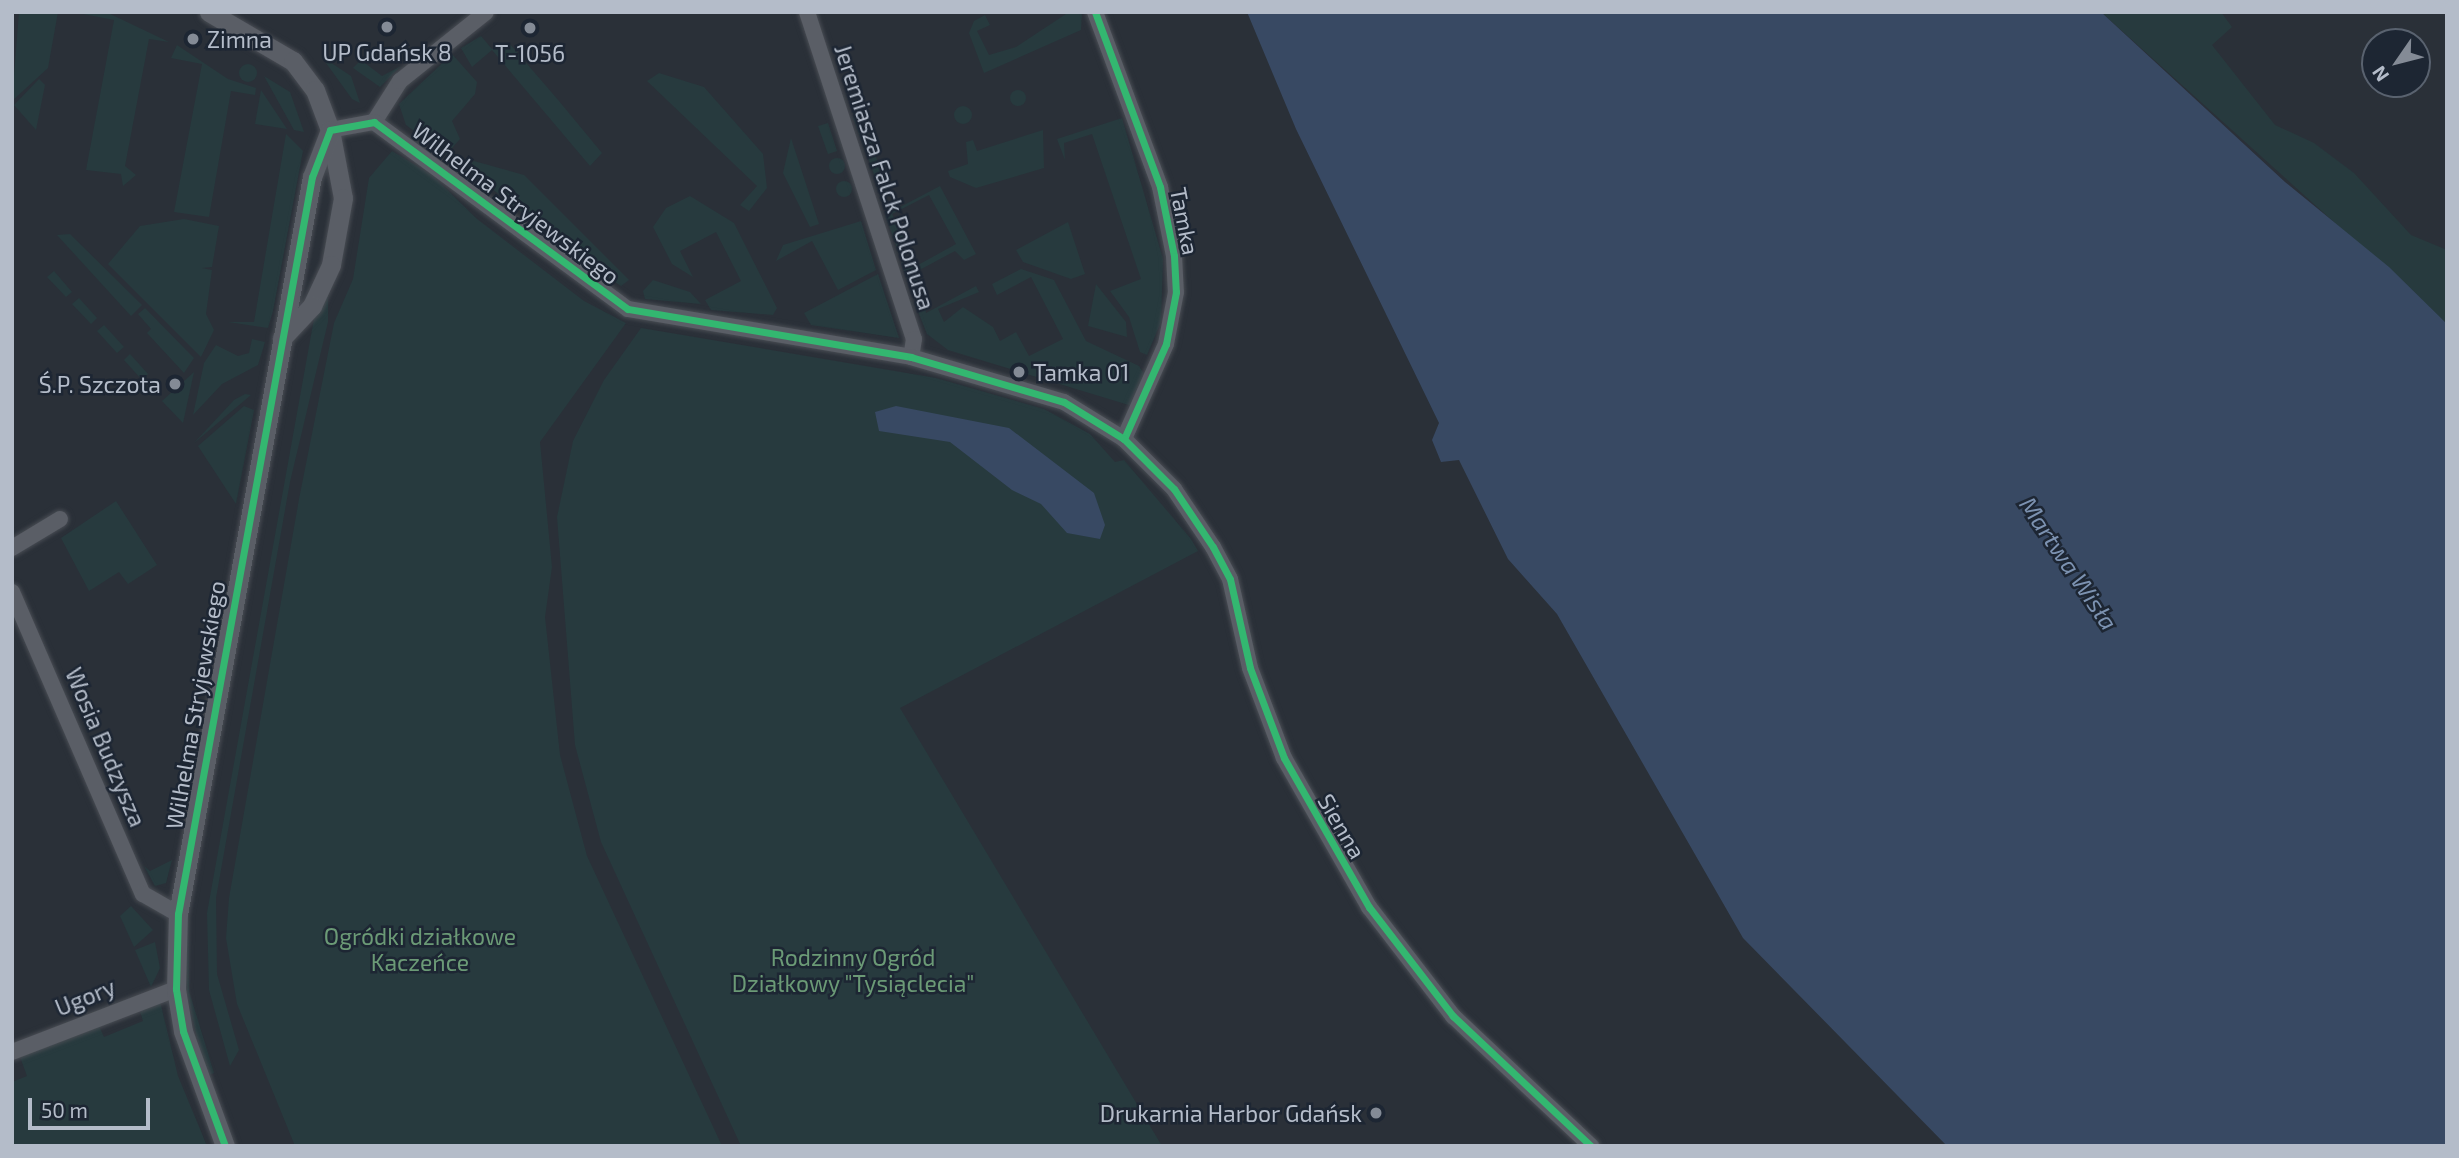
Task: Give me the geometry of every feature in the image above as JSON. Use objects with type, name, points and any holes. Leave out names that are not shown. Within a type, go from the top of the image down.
[{"type":"street","points":[[209,12],[293,61],[315,90],[330,130],[343,198],[331,265],[312,306],[282,338]]},
{"type":"street","points":[[330,130],[374,122],[400,81],[486,12]]},
{"type":"street","name":"Jeremiasza Falck Polonusa","points":[[807,12],[914,339],[911,357]]},
{"type":"street","name":"Tamka","points":[[1095,12],[1160,187],[1174,256],[1176,292],[1166,344],[1124,439]]},
{"type":"street","name":"Wilhelma Stryjewskiego","points":[[374,122],[628,309],[911,357],[1064,402],[1124,439]]},
{"type":"street","name":"Wilhelma Stryjewskiego","points":[[178,914],[312,177],[330,130]]},
{"type":"street","name":"Sienna","points":[[1124,439],[1174,489],[1213,547],[1230,579],[1276,738],[1361,895],[1453,1016],[1591,1146]]},
{"type":"street","points":[[12,548],[60,519]]},
{"type":"street","name":"Wosia Budzysza","points":[[12,592],[143,894],[178,914]]},
{"type":"street","points":[[178,914],[176,989],[192,1064],[225,1146]]},
{"type":"street","name":"Ugory","points":[[12,1052],[176,989]]},
{"type":"green space","points":[[19,12],[58,12],[48,68],[12,101]]},
{"type":"green space","points":[[106,12],[169,42],[149,39],[125,166],[136,175],[123,186],[121,174],[86,170],[114,20],[83,14]]},
{"type":"green space","points":[[1069,12],[1082,12],[1081,30],[984,73],[969,33],[974,21],[985,15],[990,25],[977,31],[989,55],[1016,47]]},
{"type":"green space","points":[[2101,12],[2221,12],[2232,27],[2212,45],[2275,125],[2314,143],[2354,173],[2411,235],[2447,250],[2447,324]]},
{"type":"green space","points":[[481,36],[492,49],[509,43],[559,101],[602,153],[590,166],[492,50],[472,67],[461,48]]},
{"type":"green space","points":[[177,45],[228,79],[256,88],[255,95],[231,91],[209,217],[174,212],[202,64],[171,58]]},
{"type":"green space","points":[[452,54],[477,82],[475,94],[452,121],[460,139],[446,155],[406,125],[399,104]]},
{"type":"green space","points":[[321,56],[351,76],[360,103],[352,99]]},
{"type":"green space","points":[[361,60],[382,76],[401,66],[380,87],[353,68]]},
{"type":"green space","points":[[248,64],[254,67],[257,73],[254,79],[248,82],[242,79],[239,73],[242,67]]},
{"type":"green space","points":[[659,73],[704,87],[763,154],[767,188],[749,211],[740,205],[757,186],[647,81]]},
{"type":"green space","points":[[264,76],[290,92],[304,132],[294,130]]},
{"type":"green space","points":[[39,79],[45,85],[36,130],[14,105]]},
{"type":"green space","points":[[261,90],[287,129],[255,124]]},
{"type":"green space","points":[[1015,90],[1021,90],[1026,98],[1024,104],[1015,106],[1010,101],[1010,95]]},
{"type":"green space","points":[[959,106],[967,106],[972,115],[970,122],[959,124],[954,119],[954,111]]},
{"type":"green space","points":[[862,115],[884,181],[878,185],[853,118]]},
{"type":"green space","points":[[1122,118],[1163,259],[1161,322],[1147,355],[1140,352],[1129,317],[1110,291],[1141,279],[1092,134],[1064,143],[1065,160],[1057,139]]},
{"type":"green space","points":[[828,123],[837,151],[828,154],[818,126]]},
{"type":"green space","points":[[1043,130],[1044,168],[976,188],[950,177],[948,171],[968,164],[966,142],[973,140],[977,151]]},
{"type":"green space","points":[[286,134],[303,151],[268,328],[228,322],[254,322]]},
{"type":"green space","points":[[791,138],[819,224],[810,227],[783,173]]},
{"type":"green space","name":"Ogródki działkowe Kaczeńce","points":[[392,151],[432,175],[477,219],[584,301],[626,323],[540,442],[552,567],[545,617],[560,755],[587,856],[722,1146],[295,1146],[237,1004],[226,938],[229,898],[299,499],[334,323],[353,279],[369,178]]},
{"type":"green space","points":[[837,158],[843,160],[843,172],[837,174],[831,172],[829,166],[831,160]]},
{"type":"green space","points":[[474,161],[524,175],[629,280],[621,286],[586,262],[465,168]]},
{"type":"green space","points":[[844,181],[852,189],[844,197],[836,189]]},
{"type":"green space","points":[[940,186],[976,254],[964,260],[955,251],[912,274],[920,284],[911,289],[901,263],[913,256],[918,265],[956,244],[929,195],[892,214],[904,238],[900,256],[885,215]]},
{"type":"green space","points":[[690,196],[734,223],[777,308],[773,315],[711,310],[705,300],[741,281],[716,232],[680,251],[693,277],[672,264],[653,227],[666,208]]},
{"type":"green space","points":[[184,219],[219,226],[212,267],[202,268],[212,270],[206,314],[214,330],[201,357],[108,264],[140,226]]},
{"type":"green space","points":[[861,221],[876,270],[838,290],[812,241],[776,261],[783,245]]},
{"type":"green space","points":[[1068,222],[1085,274],[1071,279],[1023,262],[1016,250]]},
{"type":"green space","points":[[70,234],[142,305],[131,316],[57,235]]},
{"type":"green space","points":[[1021,269],[1054,280],[1086,341],[1139,366],[1144,374],[1132,406],[948,350],[927,334],[915,304],[924,299],[926,313],[976,286],[979,292],[938,309],[944,322],[963,307],[993,327],[1000,341],[1016,332],[1029,356],[1063,339],[1031,277],[997,295],[992,284]]},
{"type":"green space","points":[[54,271],[72,292],[66,297],[47,277]]},
{"type":"green space","points":[[878,274],[899,338],[811,325],[804,313]]},
{"type":"green space","points":[[653,280],[690,292],[701,304],[645,299],[643,291]]},
{"type":"green space","points":[[1096,284],[1126,322],[1127,337],[1088,326]]},
{"type":"green space","points":[[328,292],[328,322],[290,482],[216,898],[217,974],[239,1050],[230,1066],[209,990],[207,913],[315,313]]},
{"type":"green space","points":[[79,298],[97,318],[91,324],[72,304]]},
{"type":"green space","points":[[145,308],[194,358],[184,373],[147,333],[151,329],[138,314]]},
{"type":"green space","points":[[104,325],[124,347],[117,353],[97,331]]},
{"type":"green space","name":"Rodzinny Ogród Działkowy \"Tysiąclecia\"","points":[[641,328],[936,378],[1044,409],[1090,434],[1115,462],[1124,460],[1191,539],[1198,551],[900,708],[1162,1146],[741,1146],[601,842],[575,745],[557,517],[573,441],[604,380]]},
{"type":"green space","points":[[252,339],[265,342],[258,365],[222,384],[193,415],[204,363],[216,345],[238,356],[249,353]]},
{"type":"green space","points":[[293,342],[188,912],[189,991],[214,1073],[206,1076],[184,982],[184,930]]},
{"type":"green space","points":[[130,354],[148,374],[142,380],[124,360]]},
{"type":"green space","points":[[194,372],[183,423],[162,401]]},
{"type":"green space","points":[[245,394],[251,395],[194,443],[234,400]]},
{"type":"green space","points":[[244,406],[254,410],[236,504],[198,446]]},
{"type":"green space","points":[[116,501],[157,565],[128,584],[119,572],[89,591],[61,538]]},
{"type":"green space","points":[[172,860],[166,883],[155,886],[144,866],[150,871]]},
{"type":"green space","points":[[131,906],[153,930],[134,947],[120,916]]},
{"type":"green space","points":[[155,942],[160,968],[151,987],[135,950]]},
{"type":"green space","points":[[159,997],[178,1076],[207,1146],[12,1146],[12,1082],[27,1076],[19,1054],[97,1022],[104,1037],[143,1021],[138,1005]]},
{"type":"water","name":"Martwa Wisła","points":[[1247,12],[2101,12],[2285,182],[2389,267],[2447,324],[2447,1146],[1947,1146],[1743,938],[1557,614],[1508,559],[1459,460],[1441,462],[1432,440],[1439,423],[1296,129]]},
{"type":"water","points":[[896,406],[1009,428],[1094,493],[1105,525],[1100,539],[1067,533],[1041,504],[1012,490],[950,442],[879,431],[875,412]]},
{"type":"cycle path","points":[[1095,12],[1160,187],[1174,256],[1176,292],[1166,344],[1124,439]]},
{"type":"cycle path","points":[[225,1146],[183,1031],[176,989],[178,914],[312,177],[330,130],[374,122],[628,309],[911,357],[1064,402],[1124,439],[1174,489],[1213,547],[1230,579],[1250,668],[1284,758],[1369,907],[1453,1016],[1591,1146]]},
{"type":"place","name":"UP Gdańsk 8","points":[[387,27]]},
{"type":"place","name":"T-1056","points":[[530,28]]},
{"type":"place","name":"Zimna","points":[[193,39]]},
{"type":"place","name":"Tamka 01","points":[[1019,372]]},
{"type":"place","name":"Ś.P. Szczota","points":[[175,384]]},
{"type":"place","name":"Drukarnia Harbor Gdańsk","points":[[1376,1113]]}]
